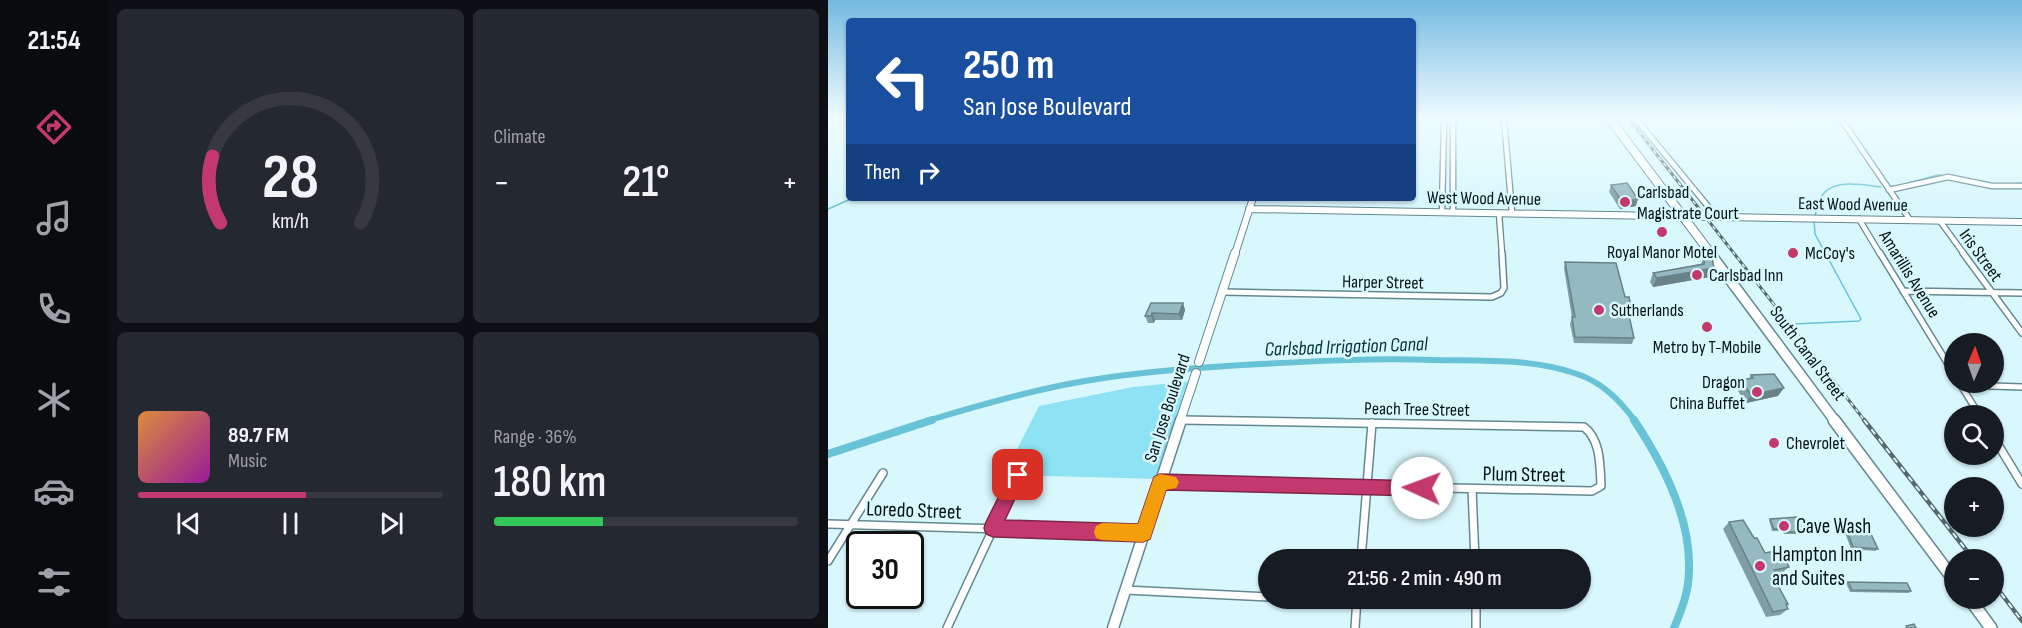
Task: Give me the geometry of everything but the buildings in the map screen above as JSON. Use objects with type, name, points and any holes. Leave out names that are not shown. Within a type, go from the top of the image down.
[{"type":"highway","name":"South Canal Street","points":[[1632,148],[1944,567]]},
{"type":"highway","points":[[1977,609],[1991,628]]},
{"type":"street","points":[[1442,212],[1443,148]]},
{"type":"street","points":[[1453,212],[1454,148]]},
{"type":"street","points":[[1506,148],[1512,213]]},
{"type":"street","points":[[1660,148],[1716,216]]},
{"type":"street","points":[[1861,148],[1910,220]]},
{"type":"street","points":[[1889,190],[1948,177],[1992,186],[2022,186]]},
{"type":"street","name":"San Jose Boulevard","points":[[1113,628],[1251,201]]},
{"type":"street","name":"West Wood Avenue","points":[[1249,209],[1683,216]]},
{"type":"street","name":"Harper Street","points":[[1222,292],[1491,297],[1501,293],[1504,288],[1499,213]]},
{"type":"street","name":"East Wood Avenue","points":[[1683,216],[2022,222]]},
{"type":"street","name":"Amarillis Avenue","points":[[1859,219],[1944,358]]},
{"type":"street","name":"Iris Street","points":[[1940,221],[2022,333]]},
{"type":"street","points":[[1903,291],[2022,293]]},
{"type":"street","points":[[2004,386],[2022,387]]},
{"type":"street","name":"Peach Tree Street","points":[[1181,420],[1584,427],[1589,429],[1594,438],[1601,482],[1598,488]]},
{"type":"street","points":[[1362,549],[1372,423]]},
{"type":"street","points":[[2004,454],[2022,484]]},
{"type":"street","points":[[828,561],[883,473]]},
{"type":"street","points":[[947,628],[1018,475]]},
{"type":"street","name":"Plum Street","points":[[1160,482],[1592,491],[1598,488]]},
{"type":"street","points":[[1472,489],[1475,549]]},
{"type":"street","name":"Loredo Street","points":[[828,524],[1143,533]]},
{"type":"street","points":[[1125,590],[1258,596]]},
{"type":"street","points":[[1354,628],[1356,609]]},
{"type":"street","points":[[1476,609],[1476,628]]},
{"type":"shaded area","points":[[1193,381],[1162,479],[1004,475],[1039,406],[1133,387]]},
{"type":"waterway","points":[[1908,183],[1938,175],[1967,179]]},
{"type":"waterway","points":[[2011,184],[2022,183]]},
{"type":"waterway","points":[[1815,215],[1824,193],[1836,186],[1859,184],[1881,187]]},
{"type":"waterway","points":[[828,209],[846,201]]},
{"type":"waterway","points":[[1793,324],[1859,321],[1861,319],[1815,234],[1814,221]]},
{"type":"waterway","points":[[1782,325],[1787,325]]},
{"type":"waterway","name":"Carlsbad Irrigation Canal","points":[[927,421],[1045,389],[1129,375],[1239,365],[1390,359],[1506,361],[1560,369],[1586,377],[1602,387],[1617,399],[1635,421]]},
{"type":"waterway","name":"Carlsbad Irrigation Canal","points":[[828,454],[932,420]]},
{"type":"waterway","name":"Carlsbad Irrigation Canal","points":[[1634,420],[1655,454],[1673,491],[1685,531],[1689,578],[1674,628]]},
{"type":"railway","points":[[1652,148],[1865,421]]},
{"type":"railway","points":[[1864,420],[1965,549]]},
{"type":"railway","points":[[2004,597],[2022,621]]},
{"type":"slow traffic","points":[[1102,532],[1143,533],[1160,482],[1171,482]]},
{"type":"place","name":"Carlsbad Magistrate Court","points":[[1625,202]]},
{"type":"place","name":"Royal Manor Motel","points":[[1662,232]]},
{"type":"place","name":"McCoy's","points":[[1793,253]]},
{"type":"place","name":"Carlsbad Inn","points":[[1697,275]]},
{"type":"place","name":"Sutherlands","points":[[1599,310]]},
{"type":"place","name":"Metro by T-Mobile","points":[[1707,327]]},
{"type":"place","name":"Dragon China Buffet","points":[[1757,392]]},
{"type":"place","name":"Chevrolet","points":[[1774,443]]},
{"type":"place","name":"Cave Wash","points":[[1784,526]]},
{"type":"place","name":"Hampton Inn and Suites","points":[[1760,566]]},
{"type":"route","points":[[1018,475],[993,528],[1143,533],[1160,482],[1422,488]]}]
